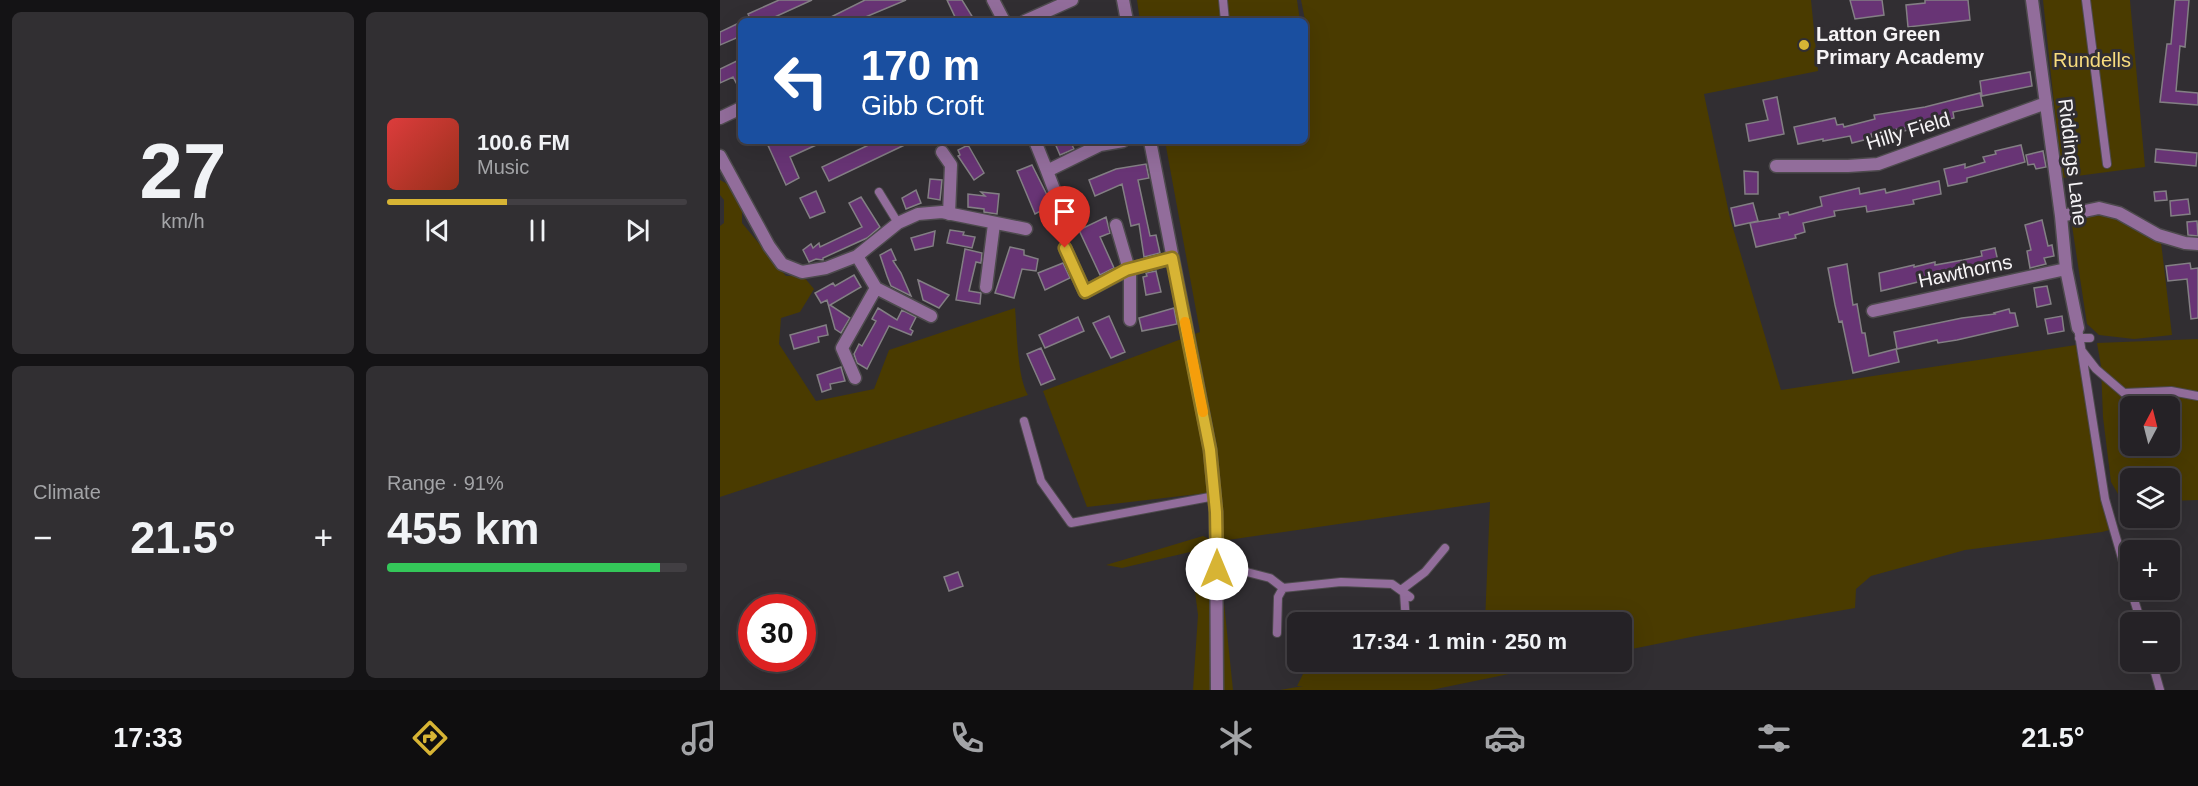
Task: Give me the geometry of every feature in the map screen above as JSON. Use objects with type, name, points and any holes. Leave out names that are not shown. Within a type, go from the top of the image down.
[{"type":"street","points":[[993,0],[1002,18]]},
{"type":"street","points":[[1032,18],[1072,0]]},
{"type":"street","points":[[1123,0],[1126,18]]},
{"type":"street","name":"Riddings Lane","points":[[2032,0],[2066,269],[2078,333]]},
{"type":"street","name":"Hilly Field","points":[[1776,166],[1878,164],[2046,104]]},
{"type":"street","points":[[720,118],[738,109]]},
{"type":"street","points":[[1036,144],[1058,200]]},
{"type":"street","points":[[1047,171],[1097,144]]},
{"type":"street","points":[[1150,144],[1210,450],[1217,550],[1217,690]]},
{"type":"street","points":[[942,152],[951,165],[949,214]]},
{"type":"street","points":[[720,158],[769,246],[782,264],[802,272],[826,268],[856,256],[898,224],[918,214],[949,214],[1026,230]]},
{"type":"street","points":[[2061,216],[2099,208],[2119,213],[2158,235],[2185,243],[2198,244]]},
{"type":"street","points":[[986,287],[994,224]]},
{"type":"street","points":[[1116,225],[1129,270],[1130,320]]},
{"type":"street","points":[[1065,248],[1085,292],[1129,270],[1172,258]]},
{"type":"street","points":[[856,256],[876,288],[931,316]]},
{"type":"street","name":"Hawthorns","points":[[1873,310],[2066,269]]},
{"type":"street","points":[[855,378],[842,348],[876,288]]},
{"type":"lane","points":[[1222,0],[1225,18]]},
{"type":"lane","points":[[2086,0],[2107,164]]},
{"type":"lane","points":[[879,192],[898,224]]},
{"type":"lane","points":[[2078,333],[2090,338]]},
{"type":"lane","points":[[2078,333],[2104,499],[2120,552]]},
{"type":"lane","points":[[2081,350],[2096,369],[2124,393],[2171,392],[2198,396]]},
{"type":"lane","points":[[1024,421],[1041,481],[1071,523],[1215,496]]},
{"type":"lane","points":[[1406,612],[1405,593],[1445,548]]},
{"type":"lane","points":[[1217,550],[1231,568],[1270,578],[1283,588],[1341,582],[1392,584],[1405,593]]},
{"type":"lane","points":[[1277,633],[1278,597],[1283,588]]},
{"type":"lane","points":[[2155,672],[2160,690]]},
{"type":"green space","points":[[1137,0],[1297,0],[1300,18],[1140,18]]},
{"type":"green space","points":[[1301,0],[1811,0],[1818,71],[1704,94],[1730,218],[1781,390],[2076,345],[2106,509],[2113,529],[1965,550],[1871,576],[1856,589],[1855,608],[1632,649],[1632,612],[1485,612],[1490,502],[1221,541],[1218,545],[1233,690],[1193,690],[1198,615],[1190,552],[1122,568],[1106,565],[1203,536],[1217,542],[1214,489],[1207,493],[1087,507],[1043,391],[1200,332],[1166,144],[1308,144],[1308,18],[1305,18]]},
{"type":"green space","name":"Rundells","points":[[2043,0],[2130,0],[2145,167],[2062,178]]},
{"type":"green space","points":[[720,180],[737,189],[742,199],[742,223],[786,276],[803,276],[814,289],[800,312],[781,318],[779,344],[816,401],[874,389],[889,350],[1015,308],[1020,365],[1024,387],[1028,395],[720,497],[720,226],[724,223],[724,200],[720,195]]},
{"type":"green space","points":[[2106,215],[2161,242],[2172,335],[2134,339],[2099,335],[2087,324],[2071,219]]},
{"type":"green space","points":[[2198,339],[2198,500],[2180,501],[2180,468],[2120,468],[2120,497],[2111,482],[2103,417],[2101,366],[2097,343]]},
{"type":"green space","points":[[1304,672],[1519,672],[1431,690],[1280,690],[1303,686],[1297,686]]},
{"type":"building","points":[[779,0],[812,0],[773,18],[750,18],[748,14]]},
{"type":"building","points":[[865,0],[906,0],[863,18],[829,18]]},
{"type":"building","points":[[947,0],[962,0],[973,18],[953,18],[955,17]]},
{"type":"building","points":[[1850,0],[1882,0],[1884,15],[1855,19]]},
{"type":"building","points":[[1925,0],[1968,0],[1970,20],[1908,27],[1906,5],[1925,3]]},
{"type":"building","points":[[2175,0],[2189,0],[2185,47],[2180,46],[2176,91],[2198,93],[2198,105],[2160,102],[2167,44],[2171,44]]},
{"type":"building","points":[[738,23],[738,37],[720,45],[720,32]]},
{"type":"building","points":[[738,60],[738,86],[733,77],[720,83],[720,69]]},
{"type":"building","points":[[2030,72],[2032,86],[1982,96],[1980,81]]},
{"type":"building","points":[[1980,93],[1983,106],[1953,112],[1954,118],[1904,131],[1904,128],[1871,134],[1872,138],[1852,143],[1850,136],[1798,144],[1794,127],[1835,118],[1837,125],[1843,124],[1844,127],[1875,119],[1874,115],[1925,107]]},
{"type":"building","points":[[1777,97],[1784,134],[1749,141],[1746,124],[1768,120],[1763,100]]},
{"type":"building","points":[[767,144],[818,144],[790,157],[799,178],[786,185]]},
{"type":"building","points":[[871,144],[907,144],[829,181],[822,167]]},
{"type":"building","points":[[1055,144],[1072,144],[1074,149],[1060,155]]},
{"type":"building","points":[[968,145],[984,173],[974,180],[958,156],[960,155],[958,150]]},
{"type":"building","points":[[2021,145],[2025,162],[1967,178],[1967,182],[1948,186],[1944,169],[1965,164],[1965,168],[1985,162],[1983,157],[1996,154],[1995,151]]},
{"type":"building","points":[[2156,149],[2197,153],[2196,166],[2155,162]]},
{"type":"building","points":[[2043,151],[2046,167],[2036,169],[2034,164],[2028,165],[2026,155]]},
{"type":"building","points":[[1146,164],[1149,178],[1138,180],[1150,236],[1156,235],[1160,253],[1144,257],[1139,224],[1131,226],[1122,184],[1095,196],[1089,180],[1116,169]]},
{"type":"building","points":[[1032,165],[1052,205],[1035,214],[1017,171]]},
{"type":"building","points":[[1744,171],[1758,172],[1758,194],[1745,194]]},
{"type":"building","points":[[930,179],[942,180],[940,200],[928,198]]},
{"type":"building","points":[[1939,181],[1941,194],[1913,200],[1914,204],[1867,212],[1866,206],[1834,211],[1835,216],[1803,223],[1805,232],[1795,235],[1796,238],[1756,247],[1750,223],[1780,218],[1779,214],[1788,212],[1789,215],[1822,206],[1820,197],[1859,188],[1860,194],[1885,189],[1886,193]]},
{"type":"building","points":[[916,190],[921,203],[906,209],[902,198]]},
{"type":"building","points":[[816,191],[825,212],[810,218],[800,198]]},
{"type":"building","points":[[2166,191],[2167,200],[2155,201],[2154,192]]},
{"type":"building","points":[[981,192],[999,194],[997,214],[984,212],[984,209],[968,207],[968,194],[985,196]]},
{"type":"building","points":[[861,197],[880,227],[867,238],[823,260],[816,259],[809,262],[803,250],[811,244],[813,248],[819,243],[820,247],[862,227],[849,203]]},
{"type":"building","points":[[2188,199],[2190,214],[2171,216],[2170,201]]},
{"type":"building","points":[[1753,203],[1758,221],[1735,226],[1731,208]]},
{"type":"building","points":[[1106,217],[1110,233],[1100,237],[1114,268],[1100,275],[1079,230]]},
{"type":"building","points":[[2042,220],[2048,246],[2052,245],[2054,256],[2044,258],[2046,264],[2030,268],[2027,251],[2031,250],[2025,225]]},
{"type":"building","points":[[2197,221],[2198,236],[2188,235],[2187,222]]},
{"type":"building","points":[[950,230],[964,232],[963,235],[975,237],[972,248],[947,243]]},
{"type":"building","points":[[935,231],[933,246],[915,250],[911,238]]},
{"type":"building","points":[[1010,247],[1024,250],[1024,255],[1038,259],[1036,271],[1022,269],[1014,298],[995,293]]},
{"type":"building","points":[[1995,248],[1999,266],[1942,282],[1942,278],[1881,291],[1879,273],[1914,265],[1914,267],[1935,262],[1935,265],[1982,256],[1981,251]]},
{"type":"building","points":[[891,249],[896,260],[893,261],[911,296],[891,286],[880,255]]},
{"type":"building","points":[[965,249],[982,253],[981,263],[976,262],[969,291],[981,293],[980,304],[956,300]]},
{"type":"building","points":[[1063,263],[1070,278],[1045,290],[1038,273]]},
{"type":"building","points":[[2190,263],[2191,269],[2198,268],[2198,318],[2191,319],[2187,279],[2168,281],[2166,266]]},
{"type":"building","points":[[1847,264],[1853,305],[1857,304],[1869,356],[1896,349],[1899,362],[1853,373],[1842,321],[1839,322],[1828,268]]},
{"type":"building","points":[[1156,271],[1161,292],[1146,295],[1143,277],[1147,276],[1146,273]]},
{"type":"building","points":[[854,275],[861,287],[830,305],[850,318],[841,333],[835,329],[827,300],[821,303],[815,293],[833,283],[835,286]]},
{"type":"building","points":[[918,280],[949,295],[939,308],[923,300]]},
{"type":"building","points":[[2047,286],[2051,304],[2037,307],[2034,288]]},
{"type":"building","points":[[878,308],[897,320],[902,310],[916,317],[910,329],[913,331],[911,335],[889,326],[867,369],[857,363],[854,354],[859,344],[862,346],[876,321],[872,319]]},
{"type":"building","points":[[1174,308],[1177,324],[1142,331],[1139,318]]},
{"type":"building","points":[[2009,309],[2010,313],[2015,313],[2018,326],[1957,340],[1938,343],[1937,340],[1897,349],[1894,332],[1962,318],[1995,314]]},
{"type":"building","points":[[1109,316],[1125,352],[1111,358],[1093,323]]},
{"type":"building","points":[[2062,316],[2064,331],[2048,334],[2045,319]]},
{"type":"building","points":[[1078,317],[1084,331],[1045,348],[1039,335]]},
{"type":"building","points":[[826,325],[828,335],[818,337],[819,342],[794,349],[790,335]]},
{"type":"building","points":[[1041,348],[1055,379],[1041,385],[1027,354]]},
{"type":"building","points":[[841,367],[845,381],[830,384],[831,389],[822,392],[817,375]]},
{"type":"building","points":[[958,572],[963,586],[949,591],[944,577]]},
{"type":"slow traffic","points":[[1185,322],[1203,412]]},
{"type":"place","name":"Latton Green Primary Academy","points":[[1804,45]]},
{"type":"route","points":[[1065,248],[1085,292],[1126,270],[1172,258],[1210,450],[1215,489],[1217,569]]}]
